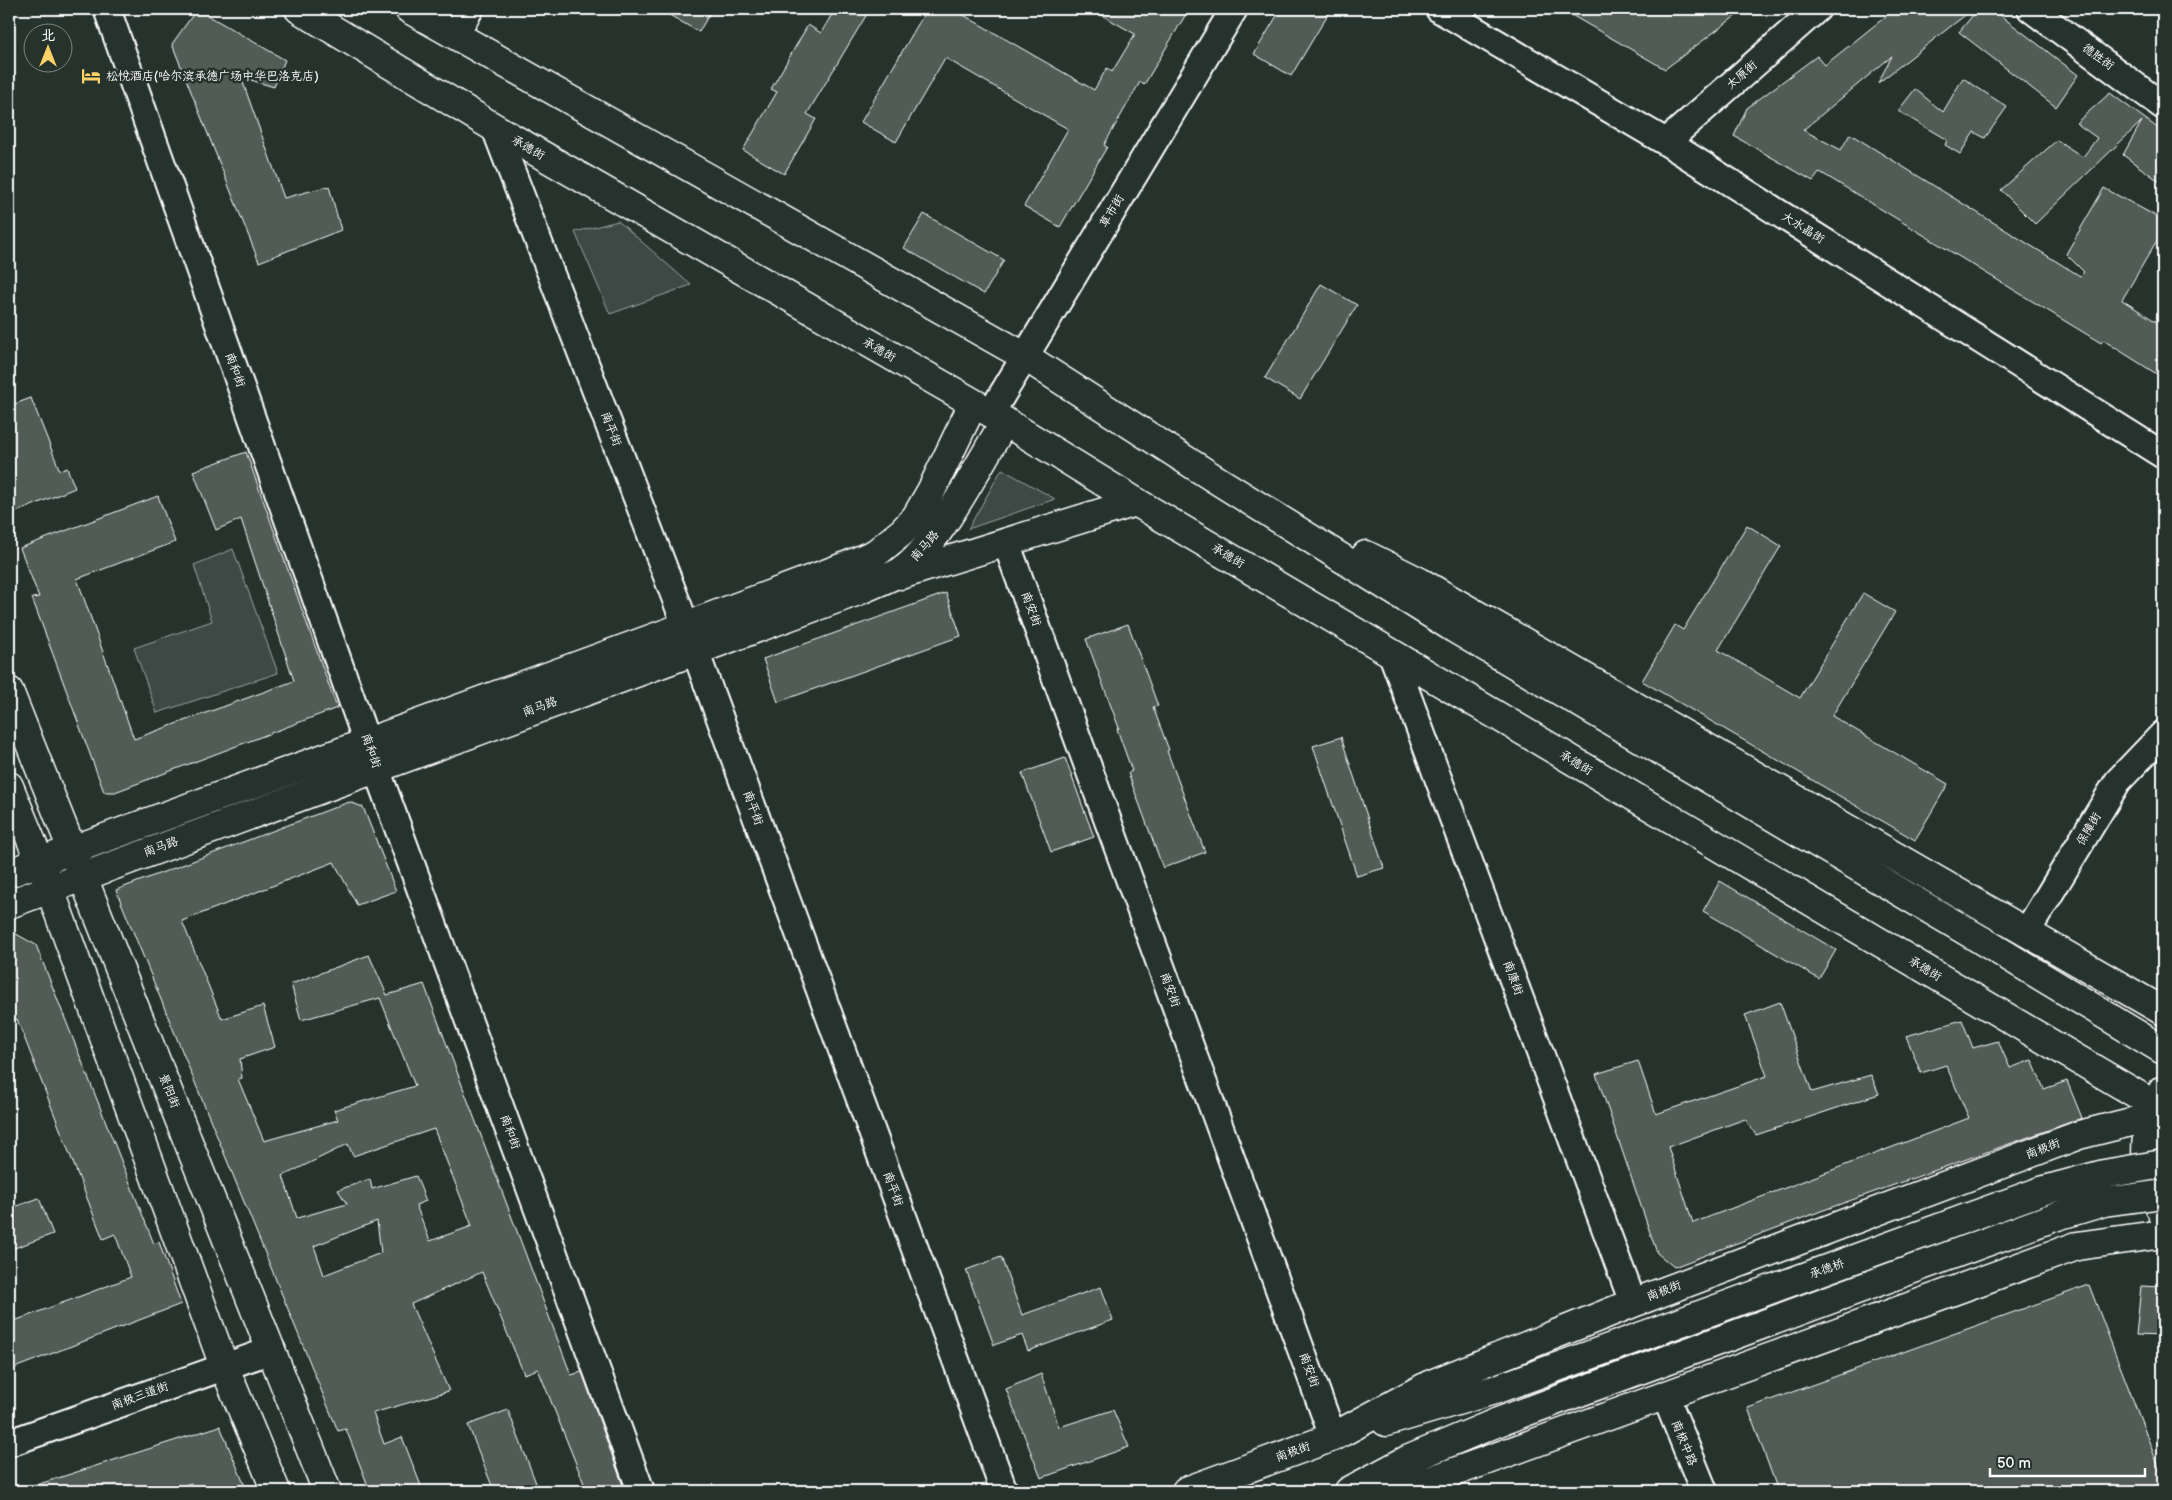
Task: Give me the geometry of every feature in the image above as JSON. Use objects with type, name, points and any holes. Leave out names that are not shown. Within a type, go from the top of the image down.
[{"type":"main road","name":"承德街","points":[[300,9],[495,128],[989,413],[1392,654],[2157,1104]]},
{"type":"main road","points":[[409,9],[1024,356],[1209,475],[1455,629],[1983,941],[2163,1050]]},
{"type":"main road","name":"南马路","points":[[9,873],[368,742],[691,638],[876,583],[900,572],[918,556],[940,528],[989,413]]},
{"type":"main road","name":"南马路","points":[[9,904],[376,768],[691,638],[876,553],[902,532],[916,516],[931,491],[989,413]]},
{"type":"main road","points":[[1209,475],[1420,582],[2163,1011]]},
{"type":"main road","points":[[876,583],[1136,502]]},
{"type":"main road","name":"景阳街","points":[[9,691],[84,875],[327,1491]]},
{"type":"main road","points":[[9,786],[40,862],[224,1366],[276,1491]]},
{"type":"main road","points":[[2157,1104],[2146,1152],[2151,1187],[2163,1214]]},
{"type":"main road","name":"南极街","points":[[1186,1491],[1333,1437],[1429,1385],[1633,1303],[2080,1135],[2157,1104]]},
{"type":"main road","name":"承德桥","points":[[1333,1437],[1494,1390],[2040,1191],[2104,1174],[2163,1164]]},
{"type":"main road","points":[[1349,1491],[1407,1460],[1498,1422],[2057,1216],[2104,1202],[2163,1194]]},
{"type":"main road","points":[[1370,1491],[1424,1483],[2077,1246],[2163,1234]]},
{"type":"street","name":"南和街","points":[[107,9],[376,768],[641,1491]]},
{"type":"street","points":[[455,35],[470,9]]},
{"type":"street","name":"草市街","points":[[989,413],[1234,9]]},
{"type":"street","name":"大水晶街","points":[[1439,9],[1666,142],[2163,455]]},
{"type":"street","name":"太原街","points":[[1666,142],[1817,9]]},
{"type":"street","name":"德胜街","points":[[2031,9],[2160,98]]},
{"type":"street","name":"南平街","points":[[495,128],[691,638],[1004,1491]]},
{"type":"street","name":"南安街","points":[[1006,542],[1333,1437]]},
{"type":"street","name":"南康街","points":[[1392,654],[1633,1303]]},
{"type":"street","name":"保障街","points":[[2026,933],[2118,781],[2163,734]]},
{"type":"street","name":"南极三道街","points":[[9,1443],[272,1350]]},
{"type":"street","name":"南极中路","points":[[1665,1395],[1704,1491]]},
{"type":"shaded area","points":[[618,221],[691,285],[610,314],[575,232]]},
{"type":"shaded area","points":[[1002,469],[1055,499],[968,529]]},
{"type":"shaded area","points":[[233,549],[278,673],[157,713],[134,648],[212,621],[194,565]]},
{"type":"building","points":[[197,9],[285,60],[274,87],[241,77],[284,198],[329,186],[341,230],[259,262],[172,44]]},
{"type":"building","points":[[659,9],[712,9],[699,32]]},
{"type":"building","points":[[835,9],[870,9],[807,114],[816,119],[784,174],[743,150],[777,92],[771,89],[808,25],[821,33]]},
{"type":"building","points":[[927,9],[953,9],[1094,90],[1107,68],[1112,72],[1135,34],[1091,9],[1189,9],[1144,85],[1140,82],[1104,145],[1107,147],[1060,227],[1024,206],[1068,129],[945,58],[896,142],[861,122]]},
{"type":"building","points":[[1281,9],[1331,9],[1291,76],[1254,54]]},
{"type":"building","points":[[1561,9],[1745,9],[1665,69]]},
{"type":"building","points":[[1895,9],[1973,9],[1878,83],[1892,56],[1803,130],[1841,150],[1850,134],[2080,276],[2084,272],[2066,254],[2104,188],[2163,220],[2163,230],[2122,300],[2163,326],[2163,378],[2103,340],[2101,343],[1820,172],[1813,181],[1734,136],[1747,108],[1817,56],[1825,65]]},
{"type":"building","points":[[1978,9],[1992,9],[2078,75],[2056,107],[1959,32]]},
{"type":"building","points":[[1963,78],[2007,107],[1985,138],[1974,132],[1960,154],[1945,145],[1947,140],[1898,111],[1915,89],[1943,112]]},
{"type":"building","points":[[2110,93],[2163,132],[2163,184],[2123,155],[2142,121],[2035,224],[2001,190],[2057,140],[2083,157],[2097,138],[2076,123]]},
{"type":"building","points":[[924,214],[1004,260],[984,294],[904,248]]},
{"type":"building","points":[[1321,284],[1357,305],[1300,399],[1265,378]]},
{"type":"building","points":[[31,398],[60,471],[67,468],[75,488],[9,515],[9,406]]},
{"type":"building","points":[[246,452],[337,708],[115,792],[104,792],[32,598],[39,597],[20,548],[158,496],[175,542],[77,579],[134,739],[294,681],[241,519],[216,530],[193,471]]},
{"type":"building","points":[[1747,525],[1781,546],[1718,650],[1800,698],[1863,593],[1895,612],[1832,716],[1948,784],[1915,840],[1642,681],[1675,625],[1683,630]]},
{"type":"building","points":[[946,593],[961,636],[778,702],[763,659]]},
{"type":"building","points":[[1128,624],[1158,706],[1153,707],[1169,750],[1167,751],[1205,852],[1163,868],[1128,773],[1132,771],[1117,729],[1119,728],[1086,639]]},
{"type":"building","points":[[1341,737],[1384,868],[1357,876],[1313,746]]},
{"type":"building","points":[[1065,758],[1094,837],[1051,852],[1022,773]]},
{"type":"building","points":[[349,802],[363,807],[396,891],[357,905],[334,862],[182,921],[222,1019],[263,1006],[275,1047],[240,1059],[242,1078],[238,1079],[264,1141],[338,1120],[334,1110],[415,1086],[380,998],[301,1020],[291,984],[369,955],[387,995],[424,984],[571,1375],[582,1372],[625,1491],[587,1491],[538,1369],[524,1374],[482,1272],[411,1304],[449,1391],[373,1413],[384,1444],[402,1437],[423,1491],[370,1491],[346,1429],[338,1431],[116,890]],"holes":[[[434,1129],[472,1226],[430,1241],[416,1205],[426,1201],[416,1176],[372,1189],[370,1179],[338,1190],[347,1204],[297,1218],[283,1176],[348,1144],[353,1156]],[[377,1221],[381,1253],[324,1275],[314,1246]]]},
{"type":"building","points":[[1720,881],[1836,950],[1819,979],[1703,911]]},
{"type":"building","points":[[9,930],[36,945],[154,1244],[159,1242],[181,1304],[9,1370],[9,1323],[131,1277],[115,1234],[103,1239],[17,1019],[9,1022]]},
{"type":"building","points":[[1780,1002],[1812,1092],[1871,1075],[1879,1094],[1756,1135],[1745,1119],[1668,1147],[1693,1223],[1969,1118],[1946,1065],[1921,1073],[1906,1036],[1962,1020],[1973,1048],[1998,1041],[2010,1068],[2032,1060],[2044,1089],[2067,1081],[2082,1118],[1821,1211],[1674,1267],[1657,1253],[1596,1074],[1638,1061],[1656,1114],[1767,1076],[1745,1015]]},
{"type":"building","points":[[39,1198],[53,1234],[9,1250],[9,1209]]},
{"type":"building","points":[[1001,1257],[1022,1315],[1101,1287],[1113,1320],[1028,1351],[1022,1335],[994,1345],[966,1270]]},
{"type":"building","points":[[2089,1285],[2163,1478],[2163,1491],[1778,1491],[1748,1408]]},
{"type":"building","points":[[2141,1286],[2163,1287],[2163,1336],[2136,1335]]},
{"type":"building","points":[[1041,1374],[1059,1427],[1113,1410],[1129,1447],[1041,1478],[1006,1389]]},
{"type":"building","points":[[508,1410],[539,1491],[494,1491],[468,1425]]},
{"type":"building","points":[[220,1426],[247,1491],[195,1491],[191,1483],[166,1491],[27,1491],[27,1488]]},
{"type":"place","name":"松悦酒店(哈尔滨承德广场中华巴洛克店)","points":[[91,76]]}]
